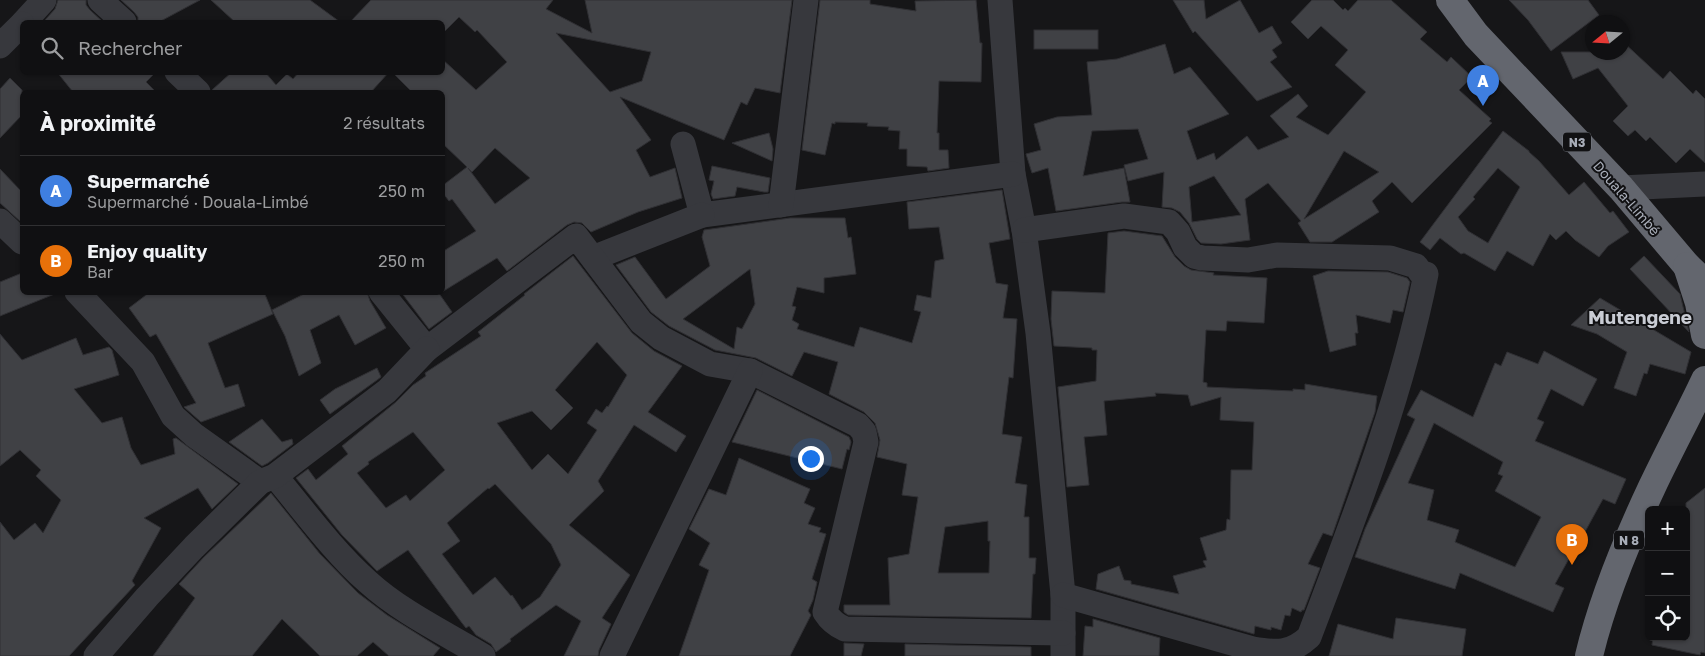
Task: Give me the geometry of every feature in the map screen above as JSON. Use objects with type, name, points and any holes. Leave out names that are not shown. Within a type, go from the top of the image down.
[{"type":"highway","name":"Douala-Limbé","points":[[1450,0],[1476,36],[1621,188],[1696,275]]},
{"type":"highway","points":[[1696,275],[1698,303],[1705,335]]},
{"type":"highway","name":"N 8","points":[[1589,656],[1616,572],[1652,487],[1682,430],[1705,380]]},
{"type":"highway","name":"N 8","points":[[1682,430],[1705,410]]},
{"type":"street","points":[[26,20],[44,0]]},
{"type":"street","points":[[100,0],[122,20]]},
{"type":"street","points":[[781,205],[806,0]]},
{"type":"street","points":[[96,656],[147,597],[194,547],[268,479],[387,391],[427,349],[576,236],[641,322],[661,338],[710,364],[750,371],[858,425],[864,432],[866,442],[825,612],[837,626],[845,629],[1063,645],[1063,595],[1038,333],[1024,230],[1013,174],[1000,0]]},
{"type":"street","points":[[0,46],[20,26]]},
{"type":"street","points":[[180,75],[196,90]]},
{"type":"street","points":[[684,144],[702,215]]},
{"type":"street","points":[[593,258],[702,215],[1013,174]]},
{"type":"street","points":[[1621,188],[1705,184]]},
{"type":"street","points":[[1024,230],[1124,216],[1169,222],[1194,256],[1202,258],[1248,260],[1277,255],[1390,258],[1416,266],[1421,273],[1426,274],[1416,323],[1373,467],[1309,637],[1298,647],[1286,651],[1272,652],[1253,649],[1063,595]]},
{"type":"street","points":[[0,221],[20,240]]},
{"type":"street","points":[[80,295],[143,362],[173,416],[194,435],[268,479],[369,582],[402,607],[483,656]]},
{"type":"street","points":[[383,295],[427,349]]},
{"type":"street","points":[[612,656],[750,371]]},
{"type":"building","points":[[58,0],[86,0],[86,5],[101,20],[45,20],[55,9]]},
{"type":"building","points":[[121,0],[200,0],[163,20],[138,20],[134,12]]},
{"type":"building","points":[[211,0],[310,0],[337,20],[233,20]]},
{"type":"building","points":[[371,0],[553,0],[546,9],[592,33],[585,0],[792,0],[780,93],[755,88],[747,105],[741,102],[724,140],[620,97],[651,140],[636,150],[650,177],[675,168],[682,198],[638,212],[591,232],[582,223],[574,222],[567,225],[507,271],[497,258],[445,290],[445,250],[476,231],[452,199],[449,201],[445,196],[445,184],[467,167],[445,146],[445,90],[410,90],[395,75],[445,75],[445,62],[476,90],[507,62],[477,30],[475,32],[459,17],[445,31],[445,20],[352,20]],"holes":[[[556,33],[651,52],[642,81],[610,92]],[[495,148],[530,178],[495,204],[468,168],[472,172]]]},
{"type":"building","points":[[820,0],[870,0],[870,4],[916,11],[915,1],[976,0],[980,43],[982,43],[981,82],[939,81],[937,133],[939,133],[939,150],[948,150],[949,168],[928,171],[927,167],[907,166],[907,149],[899,149],[900,131],[888,130],[889,127],[867,126],[868,123],[832,123],[825,155],[802,150]]},
{"type":"building","points":[[1173,0],[1204,0],[1206,19],[1240,0],[1259,33],[1272,26],[1282,43],[1272,50],[1277,57],[1270,62],[1292,87],[1257,101],[1195,31],[1193,33]]},
{"type":"building","points":[[1312,0],[1333,0],[1343,10],[1345,8],[1348,11],[1358,0],[1391,0],[1427,32],[1420,39],[1447,62],[1451,57],[1472,77],[1459,90],[1491,119],[1489,121],[1492,123],[1412,203],[1392,182],[1372,201],[1379,212],[1332,242],[1310,242],[1298,223],[1301,221],[1268,183],[1245,199],[1250,240],[1221,244],[1201,243],[1180,212],[1172,208],[1162,207],[1164,172],[1128,181],[1124,165],[1148,159],[1138,129],[1092,131],[1083,176],[1124,168],[1130,202],[1056,211],[1048,168],[1032,173],[1026,154],[1041,150],[1034,124],[1057,117],[1092,115],[1087,62],[1117,59],[1165,44],[1174,74],[1190,67],[1229,114],[1187,131],[1197,160],[1214,153],[1216,160],[1247,136],[1258,150],[1289,137],[1270,116],[1298,94],[1308,106],[1296,117],[1328,135],[1366,92],[1335,65],[1348,50],[1321,26],[1308,39],[1291,22]],"holes":[[[1344,151],[1379,172],[1304,219]],[[1214,176],[1241,215],[1192,222],[1189,187]]]},
{"type":"building","points":[[1509,0],[1588,0],[1599,15],[1585,15],[1585,26],[1551,51],[1528,20]]},
{"type":"building","points":[[1034,30],[1098,30],[1098,49],[1034,49]]},
{"type":"building","points":[[1630,48],[1663,79],[1670,71],[1693,94],[1696,90],[1705,99],[1705,163],[1690,149],[1676,163],[1650,137],[1646,141],[1635,130],[1628,136],[1613,121],[1628,106],[1598,68],[1573,79],[1561,52],[1585,52],[1585,60],[1630,60]]},
{"type":"building","points":[[59,75],[153,75],[146,82],[154,90],[71,90]]},
{"type":"building","points":[[229,75],[268,75],[276,85],[286,75],[293,79],[296,75],[386,75],[373,90],[212,90]]},
{"type":"building","points":[[10,78],[22,90],[20,90],[20,117],[0,138],[0,89]]},
{"type":"building","points":[[1503,131],[1529,151],[1569,195],[1584,182],[1610,213],[1613,211],[1629,232],[1608,246],[1599,257],[1566,231],[1556,240],[1550,234],[1533,266],[1507,251],[1495,271],[1464,253],[1461,254],[1440,238],[1430,250],[1420,242]],"holes":[[[1498,168],[1520,187],[1488,243],[1468,231],[1458,217],[1475,199],[1473,197]]]},
{"type":"building","points":[[769,133],[773,149],[772,161],[732,143]]},
{"type":"building","points":[[712,166],[770,178],[768,192],[737,187],[735,196],[713,199],[711,194],[714,181],[709,180]]},
{"type":"building","points":[[0,169],[20,190],[20,221],[0,203]]},
{"type":"building","points":[[1002,190],[1010,239],[989,243],[996,283],[1008,285],[1003,318],[1017,319],[1013,378],[1009,377],[1002,434],[1022,437],[1015,483],[1027,485],[1024,517],[1029,517],[1029,558],[1036,558],[1035,574],[1033,574],[1031,618],[848,615],[844,612],[844,605],[890,605],[888,558],[909,554],[918,497],[902,495],[907,464],[877,457],[880,440],[875,423],[864,412],[829,394],[838,362],[804,352],[792,376],[756,358],[715,350],[669,326],[651,312],[616,265],[635,257],[666,299],[710,266],[702,237],[704,230],[790,218],[845,218],[848,238],[851,237],[856,274],[824,278],[824,293],[797,287],[792,306],[796,307],[792,320],[799,324],[797,329],[854,347],[860,327],[912,343],[921,312],[914,310],[917,295],[931,298],[935,261],[944,259],[939,227],[909,229],[907,202]],"holes":[[[750,269],[755,304],[742,329],[737,327],[734,349],[683,319]],[[988,521],[988,541],[990,541],[989,573],[938,573],[945,527]]]},
{"type":"building","points":[[1124,231],[1162,236],[1175,257],[1191,270],[1214,273],[1213,275],[1267,278],[1264,323],[1227,321],[1226,331],[1206,330],[1203,382],[1207,383],[1207,387],[1293,391],[1293,389],[1305,390],[1305,384],[1377,396],[1375,412],[1332,536],[1323,533],[1308,564],[1320,568],[1304,610],[1301,612],[1292,608],[1290,616],[1285,615],[1281,630],[1271,627],[1271,630],[1255,626],[1254,634],[1096,589],[1098,574],[1119,566],[1124,580],[1131,581],[1131,584],[1179,594],[1173,576],[1206,567],[1203,561],[1207,560],[1200,538],[1226,530],[1227,519],[1230,520],[1231,470],[1252,470],[1254,422],[1220,420],[1221,397],[1191,406],[1188,395],[1155,393],[1156,396],[1104,401],[1107,435],[1084,437],[1089,485],[1067,487],[1058,387],[1096,381],[1097,350],[1092,350],[1092,348],[1054,346],[1051,319],[1052,291],[1105,293],[1108,233]]},
{"type":"building","points":[[573,256],[632,333],[654,351],[682,366],[648,412],[686,436],[676,452],[634,425],[598,481],[604,491],[569,525],[630,575],[602,618],[611,624],[598,656],[564,656],[581,621],[556,605],[510,639],[511,641],[496,652],[491,644],[476,635],[469,626],[466,628],[408,550],[377,571],[342,535],[296,478],[308,469],[316,480],[348,454],[342,446],[426,376],[425,373],[481,336],[478,332]],"holes":[[[597,342],[627,375],[608,407],[602,413],[596,409],[587,423],[597,430],[568,474],[548,454],[532,470],[497,423],[532,411],[551,430],[573,408],[555,390]],[[413,432],[445,470],[410,501],[406,495],[386,508],[357,473],[369,464],[368,462]],[[495,484],[551,544],[561,565],[540,597],[522,610],[512,595],[495,577],[473,595],[442,554],[460,541],[447,523]]]},
{"type":"building","points":[[1644,256],[1680,294],[1689,332],[1630,269]]},
{"type":"building","points":[[1328,271],[1388,272],[1407,278],[1410,282],[1403,312],[1393,310],[1390,323],[1356,315],[1358,333],[1355,333],[1356,345],[1330,352],[1313,276]]},
{"type":"building","points":[[20,274],[20,295],[52,295],[0,316],[0,282]]},
{"type":"building","points":[[146,295],[265,295],[273,314],[208,343],[225,388],[238,384],[245,406],[201,422],[184,407],[196,403],[156,334],[150,337],[129,308]]},
{"type":"building","points":[[302,295],[368,295],[386,328],[355,345],[339,315],[310,330],[321,363],[299,376],[285,336],[272,310]]},
{"type":"building","points":[[403,295],[440,295],[452,312],[429,329]]},
{"type":"building","points":[[1600,298],[1691,352],[1685,374],[1650,364],[1647,374],[1644,373],[1636,396],[1614,388],[1627,352],[1597,334],[1571,325]]},
{"type":"building","points":[[0,334],[22,360],[76,338],[83,355],[109,347],[112,350],[119,375],[74,389],[102,423],[122,417],[131,448],[141,465],[175,454],[173,439],[176,438],[238,484],[212,509],[198,488],[144,518],[161,528],[132,581],[135,585],[69,656],[0,656],[0,522],[14,540],[35,523],[43,533],[61,500],[36,476],[41,470],[20,450],[0,466]]},
{"type":"building","points":[[1544,351],[1597,379],[1583,406],[1551,389],[1537,419],[1544,422],[1535,441],[1626,479],[1615,504],[1603,499],[1581,539],[1584,541],[1574,557],[1571,555],[1555,584],[1564,588],[1553,612],[1460,573],[1455,589],[1355,557],[1365,529],[1415,419],[1407,415],[1421,390],[1473,417],[1495,363],[1501,366],[1507,352],[1538,364]],"holes":[[[1434,423],[1503,462],[1498,474],[1503,476],[1495,491],[1541,517],[1515,567],[1455,542],[1459,530],[1427,520],[1434,490],[1408,483]]]},
{"type":"building","points":[[377,368],[381,377],[330,414],[320,400],[335,389]]},
{"type":"building","points":[[757,390],[849,437],[851,442],[849,450],[847,449],[842,469],[732,442]]},
{"type":"building","points":[[262,419],[282,442],[292,439],[293,444],[262,466],[229,442]]},
{"type":"building","points":[[739,458],[810,489],[804,503],[815,508],[808,524],[821,528],[819,532],[826,534],[812,579],[817,582],[813,600],[808,611],[811,615],[790,656],[679,656],[709,570],[699,565],[710,543],[689,529],[709,489],[726,495]]},
{"type":"building","points":[[1705,488],[1705,653],[1701,652],[1700,655],[1652,645],[1652,641],[1690,641],[1690,506],[1686,506],[1686,503]]},
{"type":"building","points":[[271,493],[320,554],[358,593],[387,615],[440,648],[433,656],[389,656],[373,642],[357,656],[320,656],[282,619],[252,656],[153,656],[195,598],[179,584],[204,557]]},
{"type":"building","points":[[1396,618],[1466,629],[1462,656],[1329,656],[1338,624],[1393,639]]},
{"type":"building","points":[[1093,619],[1160,638],[1159,656],[1083,656],[1085,626],[1093,627]]},
{"type":"building","points":[[844,643],[864,644],[861,656],[844,656]]},
{"type":"building","points":[[905,644],[1031,647],[1031,656],[905,656]]},
{"type":"place","name":"Supermarché","points":[[1483,106]]},
{"type":"place","name":"Enjoy quality","points":[[1572,565]]},
{"type":"district","name":"Mutengene","points":[[1640,316]]}]
